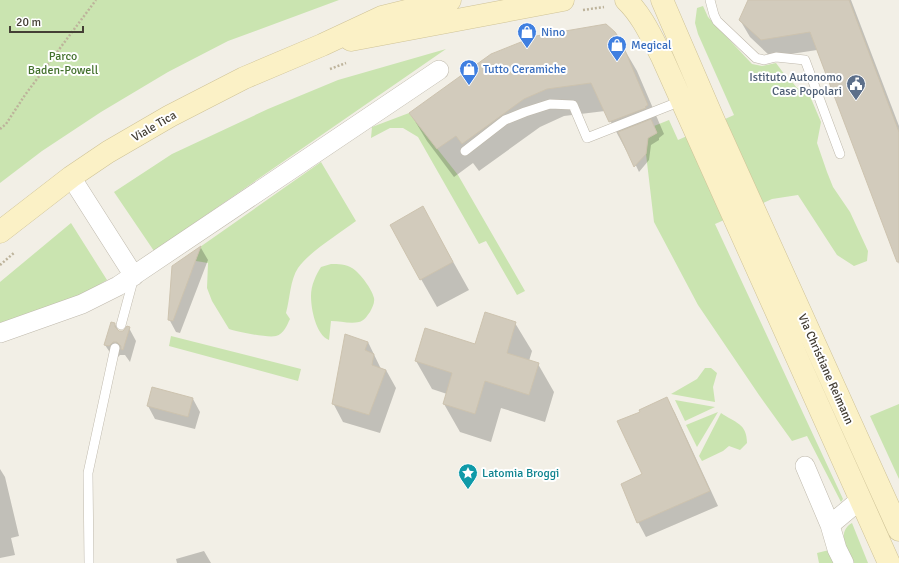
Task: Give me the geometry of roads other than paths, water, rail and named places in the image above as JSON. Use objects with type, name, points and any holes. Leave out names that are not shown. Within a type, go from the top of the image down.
[{"type":"street","points":[[322,45],[382,17],[402,5],[450,0]]},
{"type":"street","name":"Via Christiane Reimann","points":[[662,0],[715,123],[899,530]]},
{"type":"street","points":[[322,45],[563,3]]},
{"type":"street","points":[[618,3],[635,10],[649,31],[889,563]]},
{"type":"street","name":"Viale Tica","points":[[0,232],[71,177],[108,152],[170,116],[244,78],[322,45]]},
{"type":"street","points":[[0,333],[82,304],[118,286],[439,70]]},
{"type":"street","points":[[71,177],[134,276]]},
{"type":"street","points":[[805,466],[830,525],[837,549],[844,563]]},
{"type":"street","points":[[830,525],[861,499]]},
{"type":"lane","points":[[710,0],[717,21],[756,58],[764,60],[776,57],[805,60],[840,154]]},
{"type":"lane","points":[[465,151],[505,120],[550,104],[573,105],[587,138],[681,101]]},
{"type":"lane","points":[[121,325],[134,276]]},
{"type":"lane","points":[[89,563],[88,473],[115,348]]},
{"type":"place","name":"Nino","points":[[527,49]]},
{"type":"place","name":"Megical","points":[[617,62]]},
{"type":"place","name":"Tutto Ceramiche","points":[[469,86]]},
{"type":"place","name":"Istituto Autonomo Case Popolari","points":[[856,101]]},
{"type":"place","name":"Latomia Broggi","points":[[468,490]]},
{"type":"park label","name":"Parco Baden-Powell","points":[[63,63]]}]
